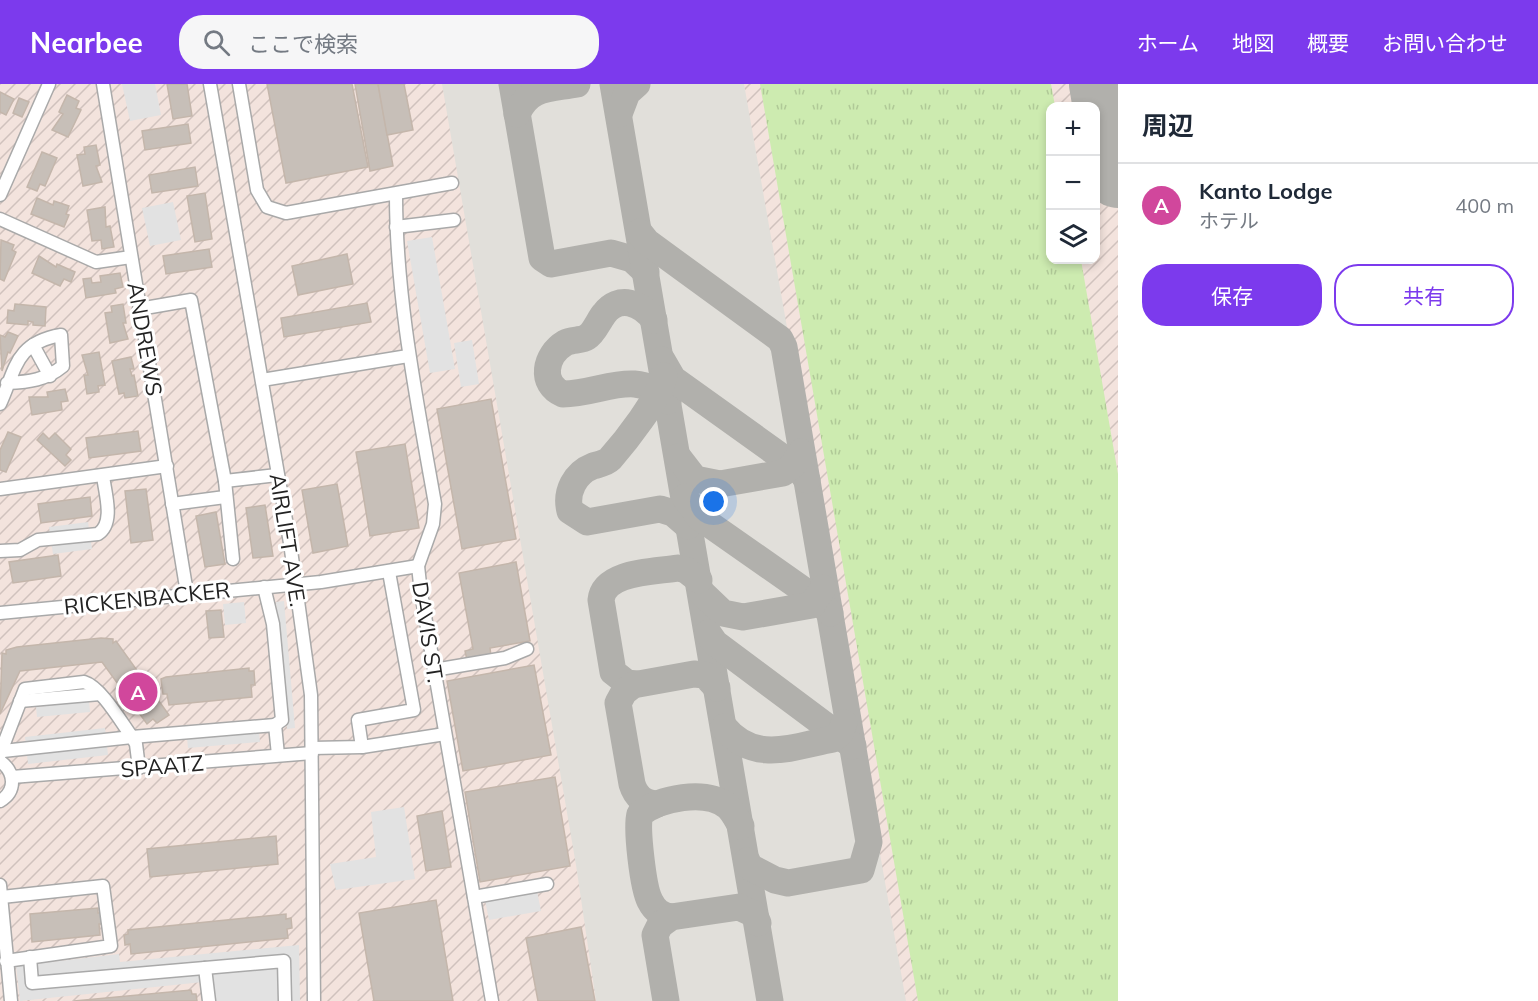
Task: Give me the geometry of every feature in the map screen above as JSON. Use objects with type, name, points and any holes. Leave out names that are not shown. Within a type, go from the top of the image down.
[{"type":"street","points":[[0,195],[49,84]]},
{"type":"street","name":"ANDREWS","points":[[103,84],[187,593]]},
{"type":"street","name":"AIRLIFT AVE.","points":[[210,84],[262,380],[311,695],[314,1001]]},
{"type":"street","points":[[239,84],[257,190],[267,207],[286,213],[396,195],[452,183]]},
{"type":"street","name":"DAVIS ST.","points":[[396,195],[396,227],[408,356],[435,504],[433,524],[418,566],[492,1001]]},
{"type":"street","points":[[0,219],[96,262],[131,257]]},
{"type":"street","points":[[396,227],[454,220]]},
{"type":"street","points":[[140,309],[191,300],[225,481],[233,559]]},
{"type":"street","points":[[0,405],[7,384],[17,357],[47,338],[61,335],[63,366],[50,376],[7,384]]},
{"type":"street","points":[[33,345],[50,376]]},
{"type":"street","points":[[262,380],[408,356]]},
{"type":"street","points":[[0,489],[167,466]]},
{"type":"street","points":[[225,481],[277,475]]},
{"type":"street","points":[[0,551],[20,550],[38,540],[99,534],[105,530],[108,523],[103,476]]},
{"type":"street","points":[[172,504],[225,497]]},
{"type":"street","name":"RICKENBACKER","points":[[0,613],[295,584],[418,566]]},
{"type":"street","points":[[362,747],[358,720],[414,710],[389,572]]},
{"type":"street","points":[[1,756],[132,737],[275,725],[282,720],[273,624],[264,586]]},
{"type":"street","points":[[434,670],[505,658],[527,649]]},
{"type":"street","points":[[1,756],[25,689],[84,682],[91,684],[100,694],[132,737],[136,744],[139,768]]},
{"type":"street","points":[[275,725],[278,754]]},
{"type":"street","name":"SPAATZ","points":[[12,777],[139,768],[362,747],[446,734]]},
{"type":"street","points":[[0,801],[9,793],[12,777],[1,756]]},
{"type":"street","points":[[474,897],[547,884]]},
{"type":"street","points":[[6,961],[111,946],[103,886],[1,891],[6,961],[4,981],[10,1001]]},
{"type":"street","points":[[30,957],[32,983],[284,961],[285,1001]]},
{"type":"street","points":[[205,968],[209,1001]]},
{"type":"shaded area","points":[[0,84],[1118,84],[1118,1001],[0,1001]]},
{"type":"shaded area","points":[[122,84],[155,84],[161,115],[130,121]]},
{"type":"shaded area","points":[[442,84],[744,84],[906,1001],[596,1001],[576,865]]},
{"type":"shaded area","points":[[173,202],[181,240],[150,246],[142,208]]},
{"type":"shaded area","points":[[432,237],[455,369],[430,373],[407,241]]},
{"type":"shaded area","points":[[472,340],[479,384],[461,387],[454,343]]},
{"type":"shaded area","points":[[88,522],[92,549],[53,554],[49,527]]},
{"type":"shaded area","points":[[284,601],[295,728],[287,729],[276,602]]},
{"type":"shaded area","points":[[244,602],[246,623],[225,625],[223,604]]},
{"type":"shaded area","points":[[89,701],[90,712],[37,717],[36,707]]},
{"type":"shaded area","points":[[105,728],[108,755],[28,764],[25,737]]},
{"type":"shaded area","points":[[259,732],[260,742],[188,748],[187,738]]},
{"type":"shaded area","points":[[404,807],[415,879],[336,890],[330,864],[376,857],[371,812]]},
{"type":"shaded area","points":[[537,891],[541,911],[489,920],[485,900]]},
{"type":"shaded area","points":[[299,945],[300,1001],[205,1001],[203,982],[20,1001],[16,966],[119,954],[120,962]]},
{"type":"green space","points":[[760,84],[1051,84],[1054,102],[1046,102],[1046,264],[1082,264],[1118,474],[1118,1001],[918,1001]]},
{"type":"building","points":[[167,84],[187,84],[192,116],[173,119]]},
{"type":"building","points":[[267,84],[352,84],[368,167],[286,183]]},
{"type":"building","points":[[355,84],[378,84],[393,166],[370,171]]},
{"type":"building","points":[[378,84],[404,84],[413,130],[387,135]]},
{"type":"building","points":[[0,92],[14,99],[6,115],[0,112]]},
{"type":"building","points":[[67,95],[79,101],[76,108],[81,110],[68,137],[52,130],[63,114],[59,112]]},
{"type":"building","points":[[19,98],[29,102],[22,117],[13,113]]},
{"type":"building","points":[[188,124],[191,143],[145,150],[142,131]]},
{"type":"building","points":[[96,145],[100,165],[96,166],[102,182],[83,186],[77,155],[85,154],[84,147]]},
{"type":"building","points":[[42,152],[57,158],[45,186],[40,184],[37,191],[27,187]]},
{"type":"building","points":[[195,167],[198,186],[152,193],[149,175]]},
{"type":"building","points":[[205,193],[212,239],[195,242],[187,196]]},
{"type":"building","points":[[37,198],[53,205],[54,201],[69,206],[66,214],[69,215],[64,227],[31,214]]},
{"type":"building","points":[[105,207],[106,227],[110,226],[114,247],[102,249],[101,240],[92,241],[87,210]]},
{"type":"building","points":[[1,240],[14,245],[12,250],[16,252],[4,281],[0,279]]},
{"type":"building","points":[[209,249],[212,267],[166,274],[163,256]]},
{"type":"building","points":[[347,254],[353,284],[298,295],[292,266]]},
{"type":"building","points":[[39,256],[56,267],[57,264],[75,272],[71,282],[64,279],[60,286],[32,273]]},
{"type":"building","points":[[120,273],[123,287],[115,289],[116,293],[86,298],[83,279],[91,278],[92,283],[101,282],[100,276]]},
{"type":"building","points":[[367,303],[371,322],[284,337],[281,318]]},
{"type":"building","points":[[15,304],[46,307],[45,326],[33,325],[33,322],[28,321],[28,325],[7,323],[8,310],[14,311]]},
{"type":"building","points":[[123,304],[126,323],[123,323],[128,339],[110,343],[105,313],[112,312],[111,306]]},
{"type":"building","points":[[8,332],[18,336],[10,353],[8,352],[2,371],[0,335],[5,337]]},
{"type":"building","points":[[99,352],[105,385],[98,386],[99,392],[87,394],[84,375],[88,375],[82,355]]},
{"type":"building","points":[[131,357],[134,369],[130,369],[132,376],[134,375],[138,396],[125,398],[124,393],[119,394],[112,361]]},
{"type":"building","points":[[65,389],[68,401],[61,402],[62,410],[32,415],[29,397],[48,397],[47,392]]},
{"type":"building","points":[[491,399],[516,539],[462,549],[437,409]]},
{"type":"building","points":[[138,431],[141,451],[89,458],[86,438]]},
{"type":"building","points":[[8,432],[21,437],[6,472],[0,470],[0,450]]},
{"type":"building","points":[[43,433],[49,439],[55,433],[71,449],[66,455],[71,460],[65,466],[37,440]]},
{"type":"building","points":[[405,444],[419,528],[370,536],[356,452]]},
{"type":"building","points":[[337,484],[348,546],[313,553],[302,490]]},
{"type":"building","points":[[146,489],[153,540],[131,543],[125,491]]},
{"type":"building","points":[[90,497],[92,516],[41,523],[38,504]]},
{"type":"building","points":[[265,505],[273,556],[253,558],[246,508]]},
{"type":"building","points":[[216,512],[225,564],[205,567],[196,516]]},
{"type":"building","points":[[58,555],[61,576],[13,583],[9,562]]},
{"type":"building","points":[[516,562],[530,641],[490,648],[491,656],[467,660],[465,651],[473,649],[459,573]]},
{"type":"building","points":[[221,610],[224,637],[209,638],[206,611]]},
{"type":"building","points":[[101,638],[113,639],[113,643],[116,641],[169,715],[157,723],[153,719],[147,724],[102,662],[20,671],[0,714],[2,653],[6,654],[6,650],[17,647]]},
{"type":"building","points":[[534,665],[551,755],[463,771],[447,681]]},
{"type":"building","points":[[249,668],[249,671],[254,671],[255,685],[251,685],[252,697],[169,705],[167,694],[163,694],[161,679],[166,677]]},
{"type":"building","points":[[555,777],[570,866],[480,882],[465,792]]},
{"type":"building","points":[[442,811],[451,867],[426,871],[417,816]]},
{"type":"building","points":[[276,836],[278,864],[150,877],[147,849]]},
{"type":"building","points":[[436,900],[453,1001],[374,1001],[359,913]]},
{"type":"building","points":[[98,908],[98,913],[103,913],[104,924],[99,924],[100,935],[32,942],[30,914]]},
{"type":"building","points":[[286,914],[286,919],[291,918],[292,928],[287,929],[288,938],[131,954],[130,944],[125,945],[124,935],[128,934],[128,930]]},
{"type":"building","points":[[581,927],[595,1001],[538,1001],[526,938]]},
{"type":"building","points":[[191,990],[192,994],[196,994],[197,1001],[74,1001]]},
{"type":"taxiway","points":[[512,84],[542,258],[551,264],[611,253],[632,259],[646,272]]},
{"type":"taxiway","points":[[517,114],[528,98],[541,90],[577,84]]},
{"type":"taxiway","points":[[613,84],[770,1001]]},
{"type":"taxiway","points":[[619,114],[627,93],[637,84]]},
{"type":"taxiway","points":[[639,232],[647,242],[780,339],[784,347],[869,842],[861,870],[788,883],[775,880],[750,867],[747,861]]},
{"type":"taxiway","points":[[654,320],[636,305],[616,304],[604,314],[590,335],[565,343],[558,348],[549,362],[548,377],[550,384],[563,394],[631,384],[656,391],[668,401]]},
{"type":"taxiway","points":[[662,360],[673,379],[800,470],[807,480]]},
{"type":"taxiway","points":[[664,376],[649,407],[616,451],[608,460],[587,469],[576,478],[570,490],[570,511],[587,522],[660,509],[673,513],[688,526]]},
{"type":"taxiway","points":[[678,457],[695,479],[720,484],[783,473],[793,465],[801,452]]},
{"type":"taxiway","points":[[685,497],[699,517],[819,601],[830,613]]},
{"type":"taxiway","points":[[636,684],[627,683],[613,672],[601,600],[604,590],[621,578],[644,572],[678,568],[686,570],[699,580]]},
{"type":"taxiway","points":[[701,592],[723,613],[743,617],[812,605],[823,588]]},
{"type":"taxiway","points":[[708,633],[715,643],[853,746]]},
{"type":"taxiway","points":[[657,804],[641,798],[632,784],[618,703],[624,692],[633,685],[694,674],[705,675],[717,688]]},
{"type":"taxiway","points":[[724,727],[748,746],[774,750],[833,739],[841,732],[844,723]]},
{"type":"taxiway","points":[[671,917],[656,910],[647,894],[640,844],[640,814],[671,800],[707,798],[727,806],[741,826]]},
{"type":"taxiway","points":[[666,1001],[655,935],[660,925],[671,917],[739,907],[754,914],[758,923]]},
{"type":"runway","points":[[1103,84],[1118,174]]},
{"type":"place","name":"Kanto Lodge","points":[[138,692]]}]
